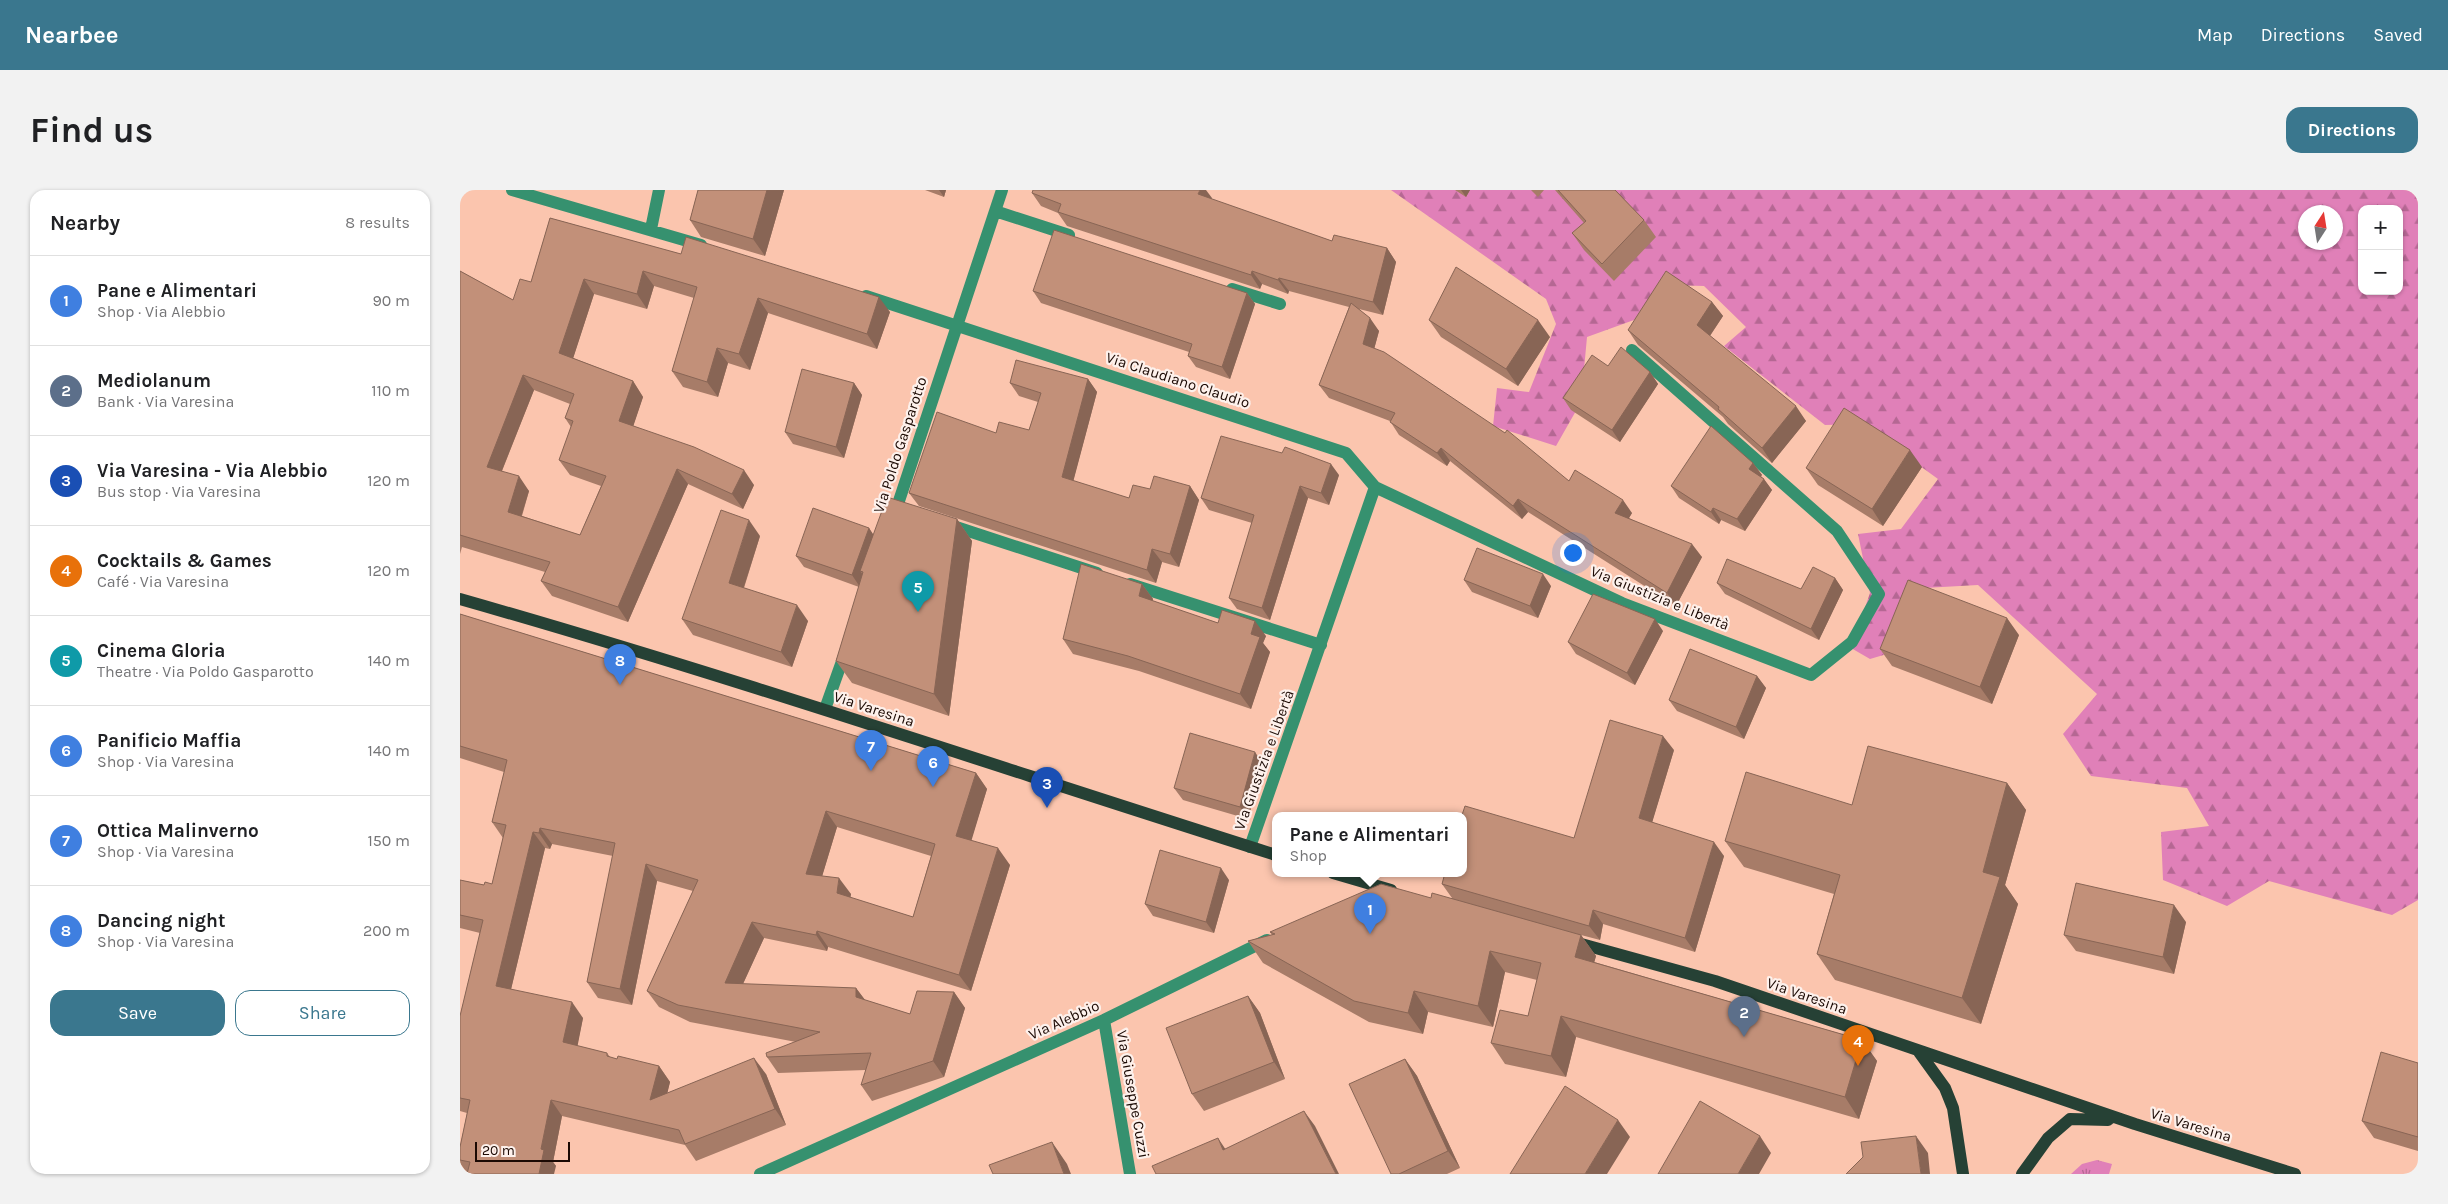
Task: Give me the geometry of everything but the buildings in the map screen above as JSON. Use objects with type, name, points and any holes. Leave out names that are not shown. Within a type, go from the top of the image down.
[{"type":"main road","name":"Via Varesina","points":[[460,599],[563,628],[825,709],[1272,854]]},
{"type":"main road","points":[[1346,877],[1406,895]]},
{"type":"main road","name":"Via Varesina","points":[[1558,938],[1715,982],[2135,1124],[2295,1174]]},
{"type":"main road","points":[[1919,1052],[1945,1088],[1953,1108],[1963,1174]]},
{"type":"main road","points":[[2022,1174],[2048,1138],[2070,1119],[2098,1118],[2135,1124]]},
{"type":"street","points":[[512,190],[718,250]]},
{"type":"street","points":[[651,229],[659,190]]},
{"type":"street","name":"Via Poldo Gasparotto","points":[[891,526],[902,510],[956,324],[1002,190]]},
{"type":"street","points":[[995,211],[1080,239]]},
{"type":"street","points":[[1223,286],[1280,304]]},
{"type":"street","name":"Via Claudiano Claudio","points":[[851,291],[1346,453],[1375,487]]},
{"type":"street","name":"Via Giustizia e Libertà","points":[[1250,846],[1375,487],[1622,603],[1811,676],[1852,642],[1878,594],[1837,531],[1632,350]]},
{"type":"street","points":[[935,520],[1321,645]]},
{"type":"street","points":[[825,709],[851,636]]},
{"type":"street","points":[[1360,895],[1377,887]]},
{"type":"street","name":"Via Alebbio","points":[[760,1174],[1104,1020],[1280,934]]},
{"type":"street","name":"Via Giuseppe Cuzzi","points":[[1104,1020],[1130,1174]]},
{"type":"green space","points":[[1391,190],[2418,190],[2418,900],[2392,915],[2269,881],[2227,906],[2163,880],[2161,832],[2209,826],[2187,788],[2091,776],[2063,734],[2097,694],[1978,585],[1924,588],[1897,651],[1870,659],[1851,648],[1870,593],[1858,534],[1901,529],[1938,479],[1862,424],[1825,425],[1724,346],[1746,327],[1704,286],[1669,285],[1634,320],[1587,337],[1581,402],[1556,446],[1493,426],[1497,388],[1529,392],[1556,324],[1546,299]]},
{"type":"green space","points":[[2097,1160],[2112,1164],[2109,1174],[2071,1174],[2082,1164]]},
{"type":"place","name":"Cinema Gloria","points":[[918,612]]},
{"type":"place","name":"Dancing night","points":[[620,685]]},
{"type":"place","name":"Ottica Malinverno","points":[[871,771]]},
{"type":"place","name":"Panificio Maffia","points":[[933,787]]},
{"type":"place","name":"Via Varesina - Via Alebbio","points":[[1047,808]]},
{"type":"place","name":"Pane e Alimentari","points":[[1370,934]]},
{"type":"place","name":"Mediolanum","points":[[1744,1037]]},
{"type":"place","name":"Cocktails & Games","points":[[1858,1066]]}]
